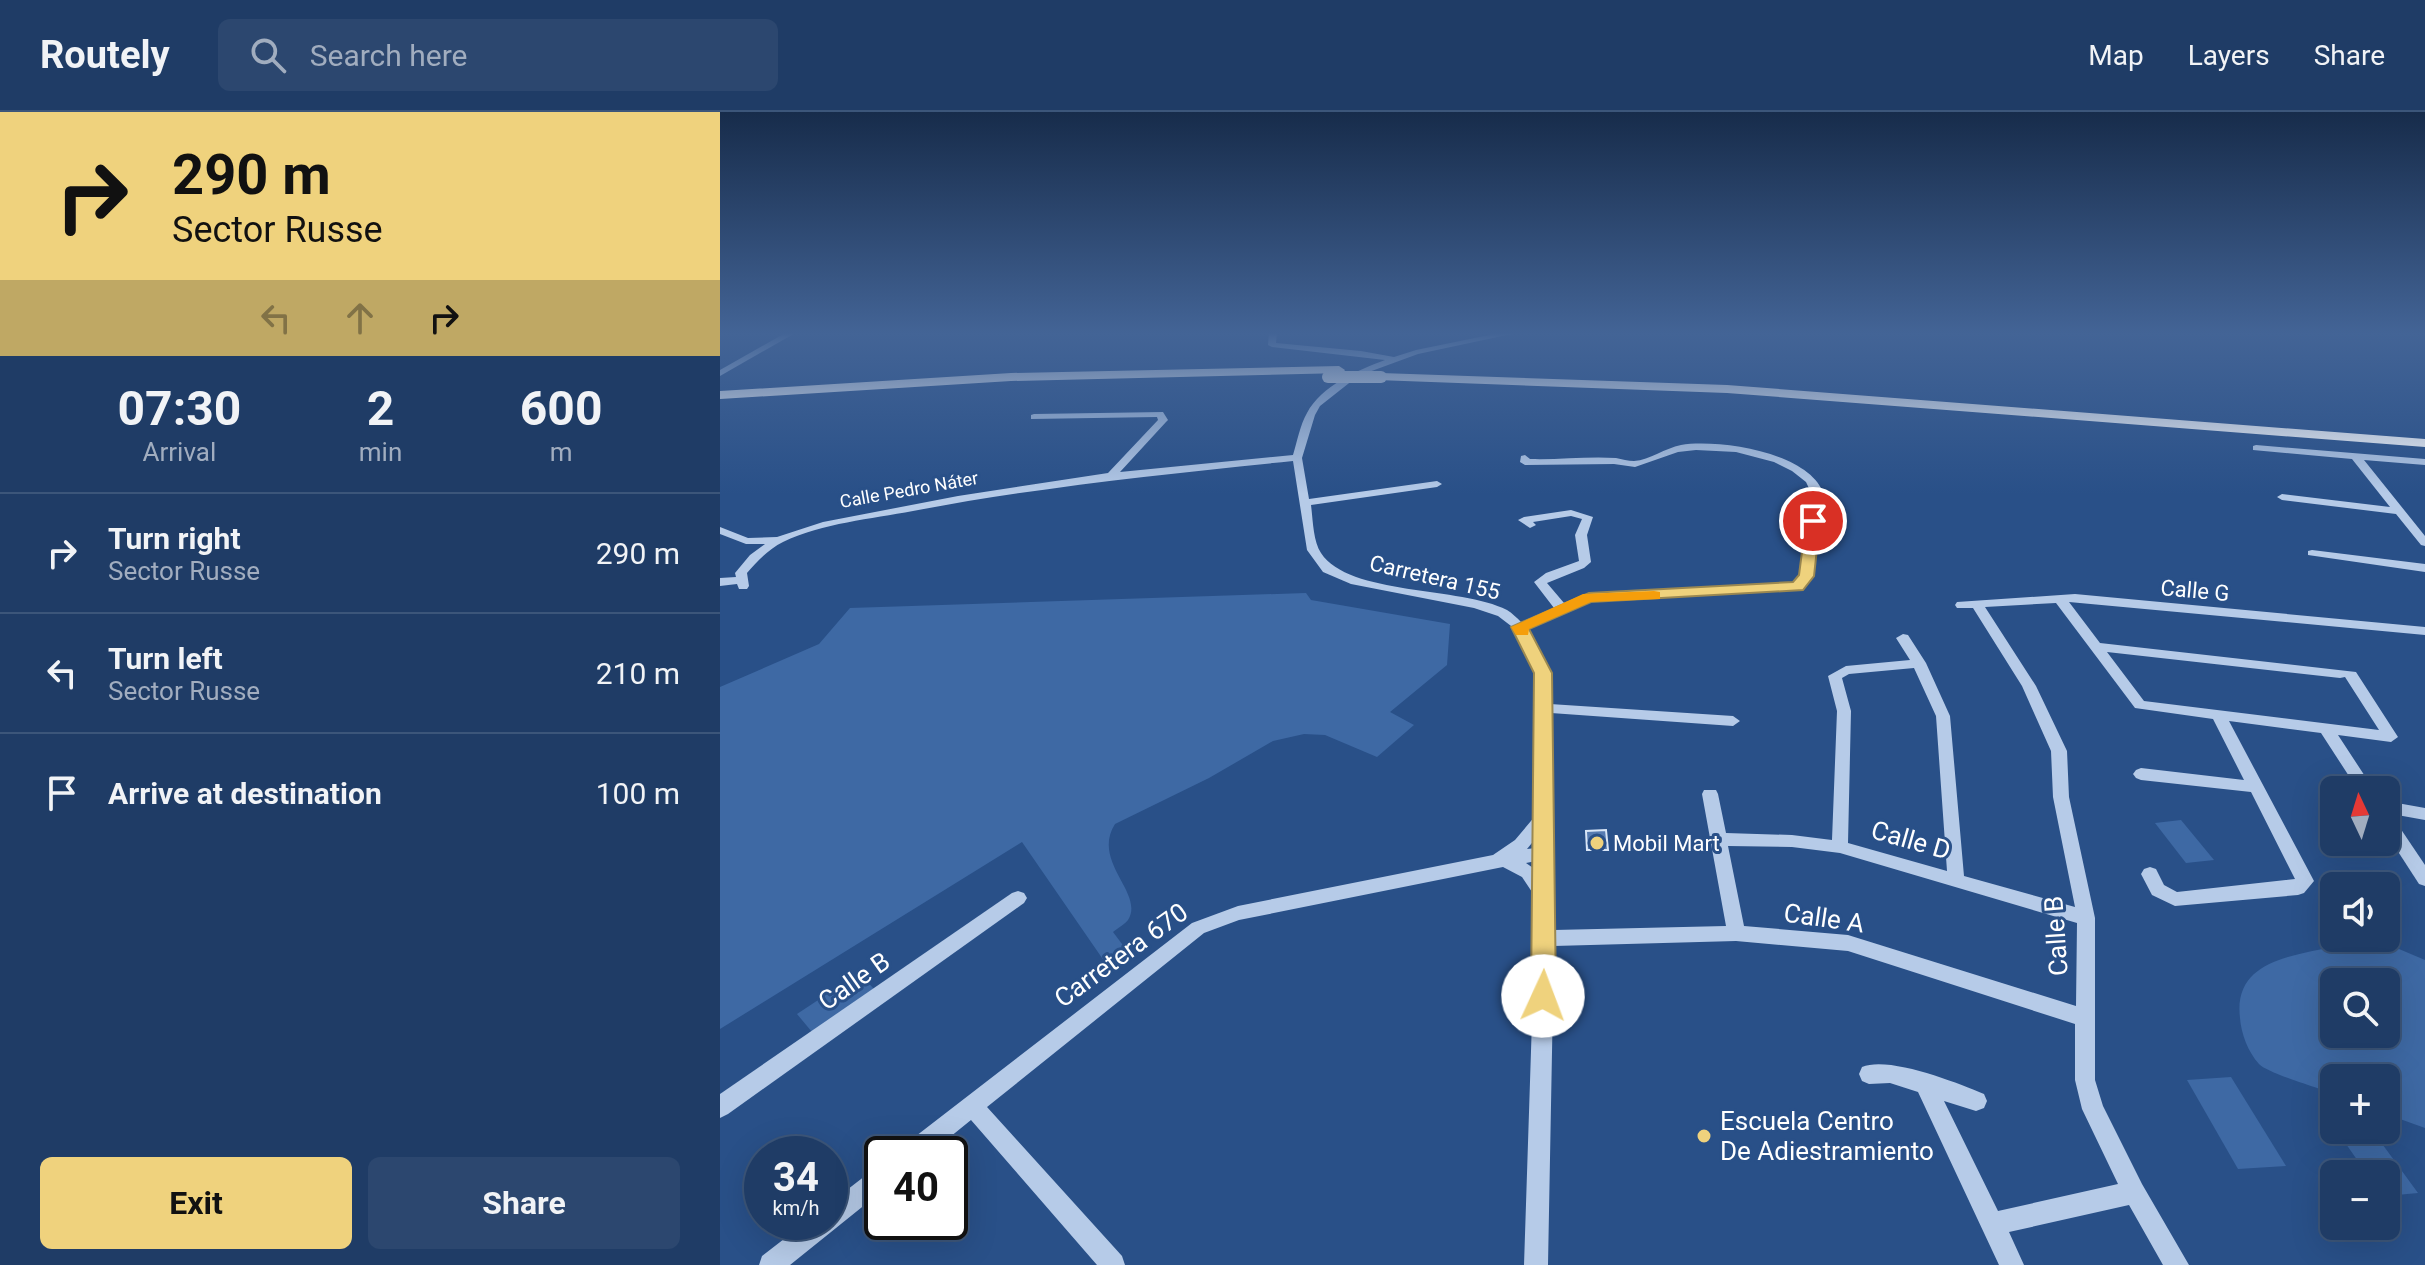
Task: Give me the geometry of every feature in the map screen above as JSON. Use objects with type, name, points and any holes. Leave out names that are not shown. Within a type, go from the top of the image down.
[{"type":"highway","points":[[721,397],[966,386]]},
{"type":"highway","points":[[1673,386],[2425,443]]},
{"type":"highway","points":[[1776,386],[2425,435]]},
{"type":"street","name":"Carretera 155","points":[[1339,386],[1321,399],[1310,415],[1297,458],[1313,550],[1320,563],[1336,576],[1490,608],[1509,617],[1520,627],[1543,673],[1545,938],[1536,1265]]},
{"type":"street","points":[[1034,417],[1160,414],[1163,420],[1111,476]]},
{"type":"street","points":[[1520,627],[1589,597],[1797,586],[1806,576],[1818,495],[1798,471],[1737,448],[1680,448],[1637,464],[1615,461],[1525,462],[1525,458]]},
{"type":"street","points":[[2256,448],[2425,462]]},
{"type":"street","points":[[2356,457],[2425,543]]},
{"type":"street","name":"Calle Pedro Náter","points":[[720,582],[742,583],[741,573],[754,557],[778,540],[823,525],[900,509],[1111,476],[1297,458]]},
{"type":"street","points":[[1304,503],[1437,484]]},
{"type":"street","points":[[2282,497],[2399,511]]},
{"type":"street","points":[[1530,525],[1524,520],[1571,513],[1588,517],[1581,535],[1585,562],[1540,582],[1560,607]]},
{"type":"street","points":[[720,530],[746,541],[778,540]]},
{"type":"street","points":[[2312,553],[2425,568]]},
{"type":"street","points":[[2059,598],[2096,647],[2140,705],[2220,718],[2391,737],[2345,674],[2096,647]]},
{"type":"street","name":"Calle G","points":[[1969,604],[2059,598],[2425,631]]},
{"type":"street","name":"Calle B","points":[[1969,604],[2029,686],[2059,751],[2061,797],[2086,918],[2085,1080],[2093,1109],[2134,1192],[2177,1265]]},
{"type":"street","points":[[1903,638],[1919,663],[1943,716],[1956,880]]},
{"type":"street","points":[[1840,847],[1844,711],[1835,676],[1846,670],[1919,663]]},
{"type":"street","points":[[1544,708],[1733,721]]},
{"type":"street","points":[[2150,874],[2158,890],[2175,899],[2298,888],[2305,881],[2220,718]]},
{"type":"street","points":[[2326,729],[2357,776]]},
{"type":"street","points":[[2141,774],[2257,787]]},
{"type":"street","points":[[1710,794],[1736,933]]},
{"type":"street","points":[[2400,810],[2425,814]]},
{"type":"street","points":[[1498,861],[1521,845],[1545,814]]},
{"type":"street","name":"Calle D","points":[[1718,839],[1792,841],[1840,847],[2086,918]]},
{"type":"street","points":[[2400,841],[2425,879]]},
{"type":"street","name":"Carretera 670","points":[[934,1136],[1198,928],[1238,913],[1544,853]]},
{"type":"street","points":[[1498,861],[1521,866],[1532,875],[1545,899]]},
{"type":"street","name":"Calle B","points":[[720,1107],[1018,898]]},
{"type":"street","name":"Calle A","points":[[1545,938],[1736,933],[1848,943],[2085,1018]]},
{"type":"street","points":[[1869,1074],[1890,1073],[1976,1101]]},
{"type":"street","points":[[1925,1085],[2012,1265]]},
{"type":"street","points":[[972,1106],[1113,1265]]},
{"type":"street","points":[[848,1204],[864,1191]]},
{"type":"street","points":[[1993,1224],[2134,1192]]},
{"type":"street","points":[[771,1265],[802,1240]]},
{"type":"shaded area","points":[[1306,593],[1311,600],[1450,624],[1447,665],[1390,712],[1414,725],[1377,757],[1325,735],[1304,734],[1273,741],[1209,778],[1115,824],[1109,838],[1109,851],[1130,899],[1131,910],[1128,920],[1113,932],[1131,956],[1111,971],[1022,842],[720,1029],[720,687],[819,644],[850,608]]},
{"type":"shaded area","points":[[2181,820],[2214,860],[2186,863],[2155,823]]},
{"type":"shaded area","points":[[2400,949],[2425,960],[2425,1128],[2400,1119],[2400,1064],[2320,1064],[2320,1089],[2272,1072],[2259,1064],[2244,1036],[2240,999],[2246,984],[2256,972],[2285,958],[2320,950],[2400,952]]},
{"type":"shaded area","points":[[859,973],[874,989],[812,1032],[797,1014]]},
{"type":"shaded area","points":[[2231,1077],[2286,1166],[2238,1169],[2187,1080]]},
{"type":"shaded area","points":[[2346,1144],[2382,1144],[2394,1160],[2357,1160]]},
{"type":"shaded area","points":[[2400,1168],[2418,1193],[2400,1195]]},
{"type":"building","name":"Mobil Mart","points":[[1606,830],[1608,850],[1587,850],[1586,831]]},
{"type":"slow traffic","points":[[1522,631],[1520,627],[1589,597],[1654,595]]},
{"type":"place","name":"Mobil Mart","points":[[1597,843]]},
{"type":"place","name":"Escuela Centro De Adiestramiento","points":[[1704,1136]]},
{"type":"route","points":[[1543,996],[1546,763],[1543,673],[1520,627],[1589,597],[1797,586],[1806,576],[1813,521]]}]
